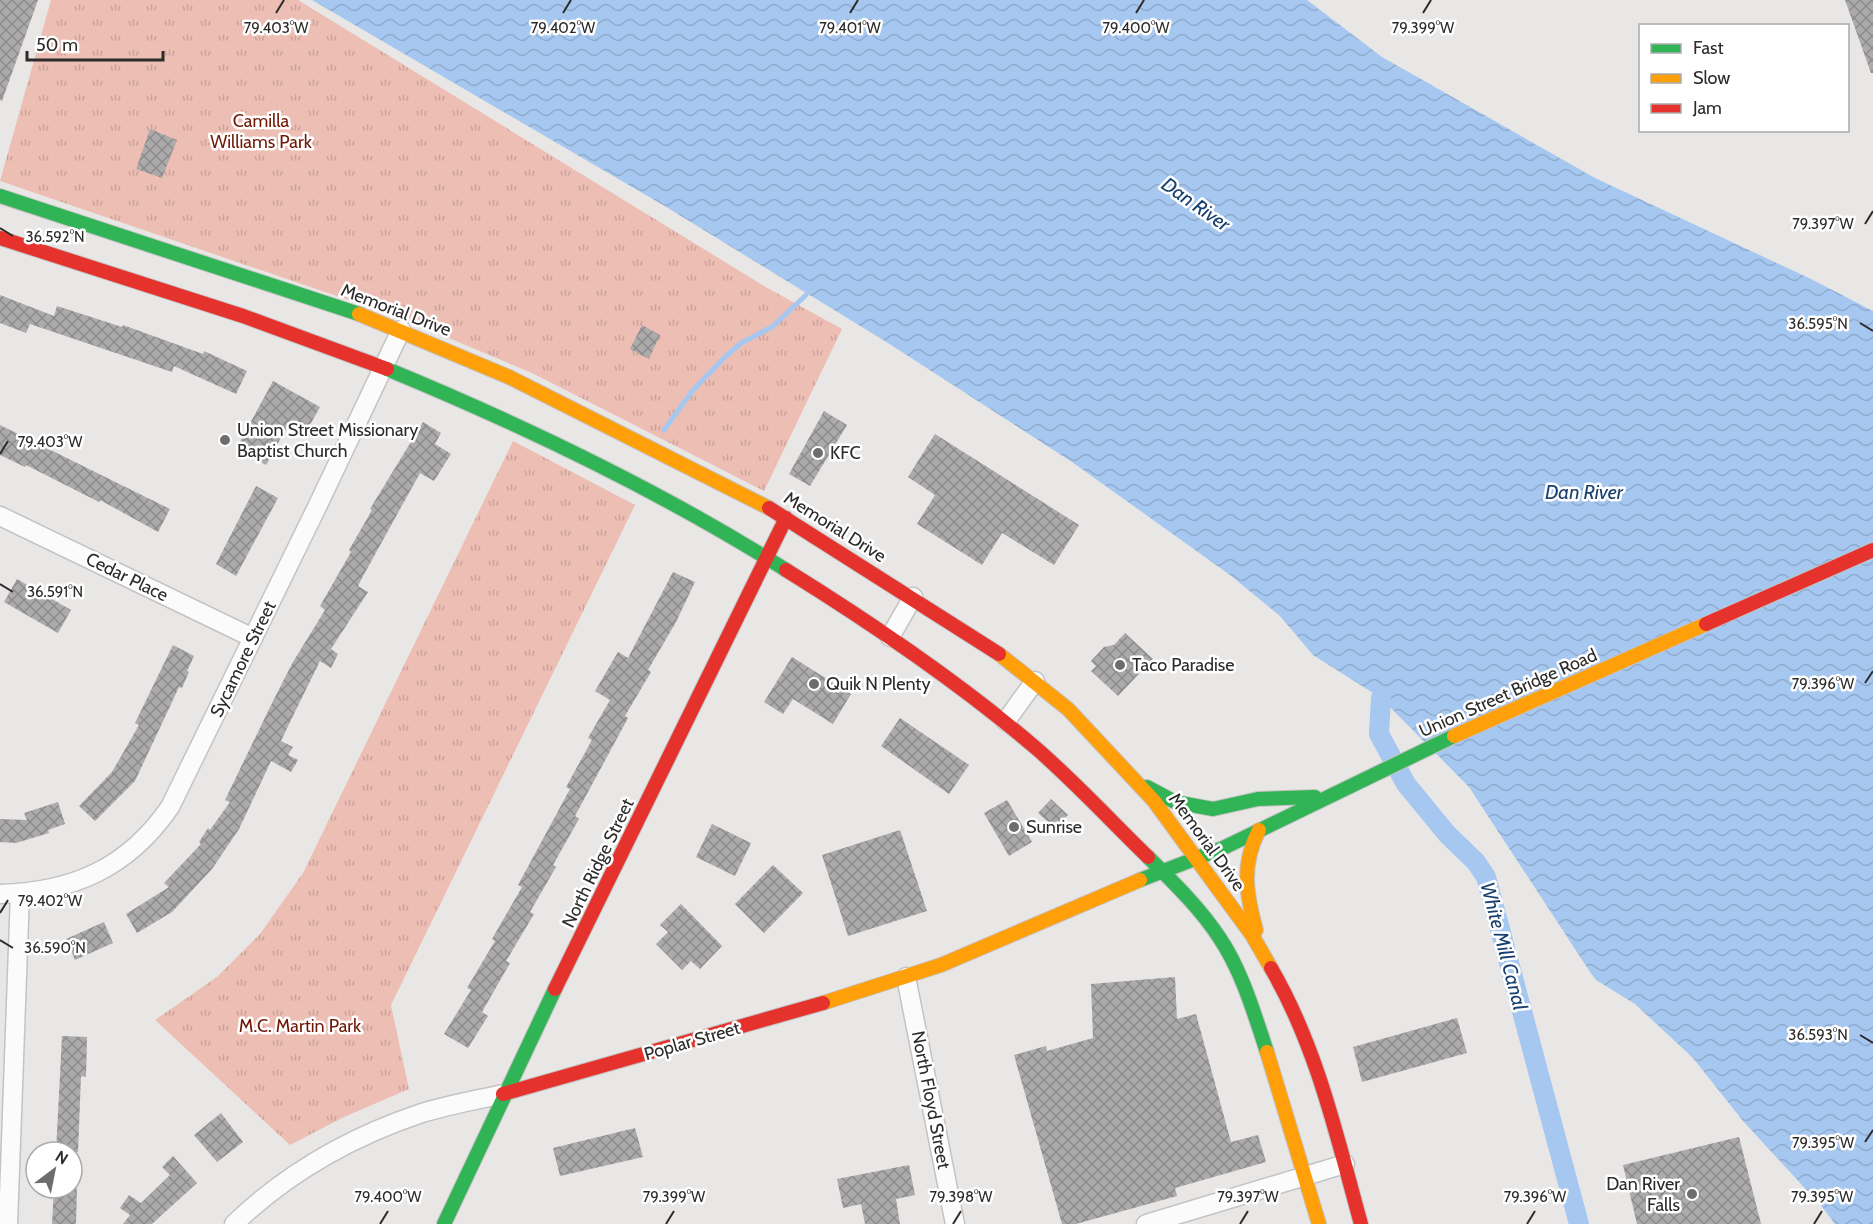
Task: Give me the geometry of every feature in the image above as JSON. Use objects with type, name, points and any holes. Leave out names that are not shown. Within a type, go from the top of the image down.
[{"type":"main road","name":"Memorial Drive","points":[[0,196],[306,295],[401,330],[575,408],[786,518],[913,597],[992,649],[1035,681],[1068,709],[1138,782],[1198,858],[1263,954],[1304,1032],[1325,1093],[1361,1224]]},
{"type":"main road","points":[[0,238],[384,367],[461,399],[579,456],[768,557],[890,637],[1006,720],[1079,785],[1199,912],[1236,967],[1281,1094],[1319,1224]]},
{"type":"main road","name":"North Ridge Street","points":[[444,1224],[503,1094],[786,518]]},
{"type":"main road","name":"Union Street Bridge Road","points":[[1160,872],[1198,858],[1328,795],[1873,550]]},
{"type":"main road","points":[[1138,782],[1175,802],[1213,809],[1258,799],[1328,795]]},
{"type":"main road","points":[[1258,830],[1248,849],[1244,867],[1244,887],[1263,954]]},
{"type":"main road","name":"Poplar Street","points":[[503,1094],[733,1030],[906,977],[941,965],[1160,872]]},
{"type":"street","name":"Sycamore Street","points":[[0,894],[58,887],[107,868],[132,853],[153,832],[170,807],[254,638],[401,330]]},
{"type":"street","name":"Cedar Place","points":[[0,516],[254,638]]},
{"type":"street","points":[[890,637],[913,597]]},
{"type":"street","points":[[1006,720],[1035,681]]},
{"type":"street","points":[[8,1224],[20,893]]},
{"type":"street","name":"North Floyd Street","points":[[906,977],[955,1224]]},
{"type":"street","name":"Poplar Street","points":[[234,1224],[286,1180],[324,1156],[423,1113],[503,1094]]},
{"type":"street","points":[[1146,1224],[1345,1164]]},
{"type":"green space","name":"Camilla Williams Park","points":[[51,0],[298,0],[764,286],[842,329],[764,491],[532,373],[401,318],[0,181]]},
{"type":"green space","name":"M.C. Martin Park","points":[[513,441],[635,505],[391,1005],[409,1089],[344,1117],[290,1145],[155,1020],[217,977],[260,934],[303,873]]},
{"type":"water","name":"Dan River","points":[[312,0],[1307,0],[1382,57],[1595,178],[1811,279],[1873,311],[1873,1224],[1835,1224],[1743,1121],[1693,1058],[1635,1004],[1596,980],[1469,787],[1381,698],[1313,655],[1280,616],[1230,575],[1072,462],[888,343],[663,205]]},
{"type":"building","points":[[0,0],[38,0],[2,101],[0,100]]},
{"type":"building","points":[[1845,0],[1873,0],[1873,73],[1871,73]]},
{"type":"building","points":[[150,129],[177,140],[162,178],[136,169]]},
{"type":"building","points":[[0,295],[54,316],[57,306],[122,327],[123,325],[203,354],[204,351],[247,371],[236,394],[174,366],[172,372],[30,324],[26,333],[0,323]]},
{"type":"building","points":[[642,325],[660,335],[649,359],[630,349]]},
{"type":"building","points":[[273,381],[320,407],[306,432],[289,423],[266,465],[236,449]]},
{"type":"building","points":[[824,411],[847,425],[810,486],[789,474]]},
{"type":"building","points":[[423,422],[441,433],[435,444],[451,454],[434,481],[420,473],[358,586],[368,592],[331,649],[338,654],[331,668],[320,661],[281,741],[293,747],[288,755],[298,760],[291,772],[271,761],[239,829],[212,869],[172,912],[137,933],[126,914],[169,887],[164,883],[201,844],[199,842],[208,828],[210,830],[230,802],[225,800],[273,701],[293,662],[325,610],[320,606],[351,552],[349,550],[372,510],[370,509]]},
{"type":"building","points":[[0,425],[170,509],[158,532],[100,500],[99,502],[26,465],[25,467],[0,455]]},
{"type":"building","points":[[935,434],[1079,525],[1054,565],[1002,533],[982,565],[917,524],[935,495],[908,477]]},
{"type":"building","points":[[256,486],[278,498],[236,576],[216,564]]},
{"type":"building","points":[[673,572],[695,582],[676,622],[648,670],[651,672],[625,716],[628,718],[575,816],[579,819],[553,865],[556,867],[530,912],[534,914],[506,961],[510,963],[482,1012],[488,1016],[468,1048],[444,1034],[471,990],[467,988],[495,941],[492,939],[522,887],[518,885],[570,789],[566,787],[592,740],[588,738],[610,700],[595,691],[618,652],[628,658]]},
{"type":"building","points":[[17,579],[71,610],[58,633],[4,602]]},
{"type":"building","points":[[1125,633],[1153,659],[1118,696],[1091,671],[1096,666],[1091,661],[1104,647],[1114,645]]},
{"type":"building","points":[[173,645],[194,656],[182,688],[179,687],[135,781],[95,821],[79,806],[112,772],[139,725],[135,723]]},
{"type":"building","points":[[792,657],[851,694],[833,724],[793,699],[783,714],[764,702]]},
{"type":"building","points":[[900,718],[969,765],[949,794],[881,746]]},
{"type":"building","points":[[1051,799],[1068,815],[1055,828],[1038,813]]},
{"type":"building","points":[[1007,800],[1032,842],[1009,856],[984,813]]},
{"type":"building","points":[[58,802],[65,824],[48,830],[49,833],[16,843],[0,842],[0,819],[27,820],[24,813]]},
{"type":"building","points":[[712,824],[751,843],[735,876],[696,857]]},
{"type":"building","points":[[900,830],[927,911],[848,936],[822,855]]},
{"type":"building","points":[[773,865],[803,893],[764,933],[735,904]]},
{"type":"building","points":[[681,904],[722,946],[700,969],[691,961],[682,970],[656,944],[668,932],[660,925]]},
{"type":"building","points":[[104,922],[113,943],[75,960],[66,939]]},
{"type":"building","points":[[1175,977],[1177,1019],[1196,1014],[1231,1142],[1258,1135],[1266,1162],[1175,1188],[1177,1196],[1076,1224],[1062,1224],[1014,1055],[1046,1046],[1047,1051],[1093,1038],[1091,984]]},
{"type":"building","points":[[1457,1018],[1467,1053],[1362,1082],[1353,1047]]},
{"type":"building","points":[[62,1036],[87,1037],[86,1077],[81,1076],[78,1140],[57,1140]]},
{"type":"building","points":[[221,1113],[243,1142],[217,1162],[194,1135]]},
{"type":"building","points":[[635,1128],[643,1157],[560,1176],[553,1148]]},
{"type":"building","name":"Dan River Falls","points":[[1739,1137],[1761,1224],[1637,1224],[1623,1165]]},
{"type":"building","points":[[173,1156],[197,1183],[152,1224],[123,1224],[130,1215],[120,1208],[129,1195],[141,1203],[170,1175],[162,1167]]},
{"type":"building","points":[[909,1165],[915,1195],[896,1199],[900,1224],[865,1224],[861,1204],[843,1208],[837,1179]]},
{"type":"building","points":[[53,1200],[77,1200],[76,1224],[52,1224]]},
{"type":"waterway","points":[[664,430],[693,390],[725,357],[741,343],[772,327],[806,295]]},
{"type":"waterway","name":"White Mill Canal","points":[[1381,698],[1379,734],[1406,784],[1447,834],[1476,862],[1486,877],[1579,1224]]},
{"type":"traffic: fast","points":[[0,196],[359,314]]},
{"type":"traffic: fast","points":[[387,369],[490,413],[591,461],[689,513],[786,570]]},
{"type":"traffic: fast","points":[[1140,880],[1223,848],[1454,736]]},
{"type":"traffic: fast","points":[[1147,787],[1175,802],[1213,809],[1258,799],[1315,797]]},
{"type":"traffic: fast","points":[[1148,857],[1194,905],[1227,950],[1247,993],[1267,1052]]},
{"type":"traffic: fast","points":[[444,1224],[555,989]]},
{"type":"traffic: slow","points":[[359,314],[509,377],[769,508]]},
{"type":"traffic: slow","points":[[1454,736],[1706,624]]},
{"type":"traffic: slow","points":[[999,654],[1068,709],[1154,801],[1252,935],[1271,968]]},
{"type":"traffic: slow","points":[[1256,930],[1247,879],[1250,855],[1259,830]]},
{"type":"traffic: slow","points":[[823,1003],[941,965],[1140,880]]},
{"type":"traffic: slow","points":[[1267,1052],[1319,1224]]},
{"type":"traffic: jam","points":[[0,238],[243,316],[387,369]]},
{"type":"traffic: jam","points":[[769,508],[999,654]]},
{"type":"traffic: jam","points":[[555,989],[786,518]]},
{"type":"traffic: jam","points":[[1706,624],[1873,550]]},
{"type":"traffic: jam","points":[[786,570],[851,611],[977,700],[1066,775],[1148,857]]},
{"type":"traffic: jam","points":[[1271,968],[1287,998],[1313,1061],[1361,1224]]},
{"type":"traffic: jam","points":[[503,1094],[823,1003]]},
{"type":"place","name":"Union Street Missionary Baptist Church","points":[[225,440]]},
{"type":"place","name":"KFC","points":[[818,453]]},
{"type":"place","name":"Taco Paradise","points":[[1120,665]]},
{"type":"place","name":"Quik N Plenty","points":[[814,684]]},
{"type":"place","name":"Sunrise","points":[[1014,827]]},
{"type":"place","name":"Dan River Falls","points":[[1692,1194]]}]
